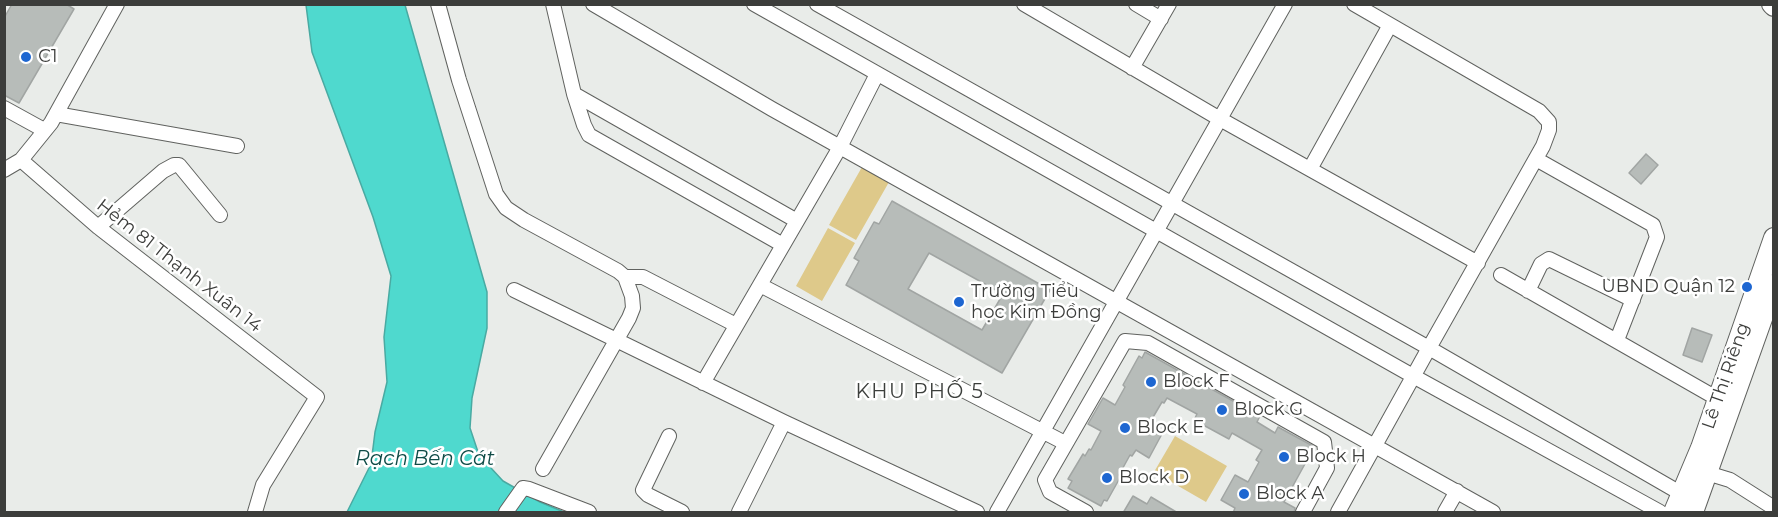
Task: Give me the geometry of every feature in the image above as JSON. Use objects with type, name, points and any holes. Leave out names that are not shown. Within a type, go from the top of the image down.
[{"type":"street","points":[[4,170],[21,160],[56,114],[117,4]]},
{"type":"street","points":[[438,4],[459,80],[496,194],[506,208],[524,220],[618,271],[625,277],[632,296],[633,308],[617,341],[543,469]]},
{"type":"street","points":[[553,4],[574,94],[589,135],[783,245]]},
{"type":"street","points":[[593,4],[840,147],[1493,513]]},
{"type":"street","points":[[754,4],[1660,513]]},
{"type":"street","points":[[817,4],[1428,348],[1678,503]]},
{"type":"street","points":[[1023,4],[1220,119],[1478,263]]},
{"type":"street","points":[[1136,4],[1161,19]]},
{"type":"street","points":[[1132,68],[1170,4]]},
{"type":"street","points":[[997,513],[1284,4]]},
{"type":"street","points":[[1338,513],[1428,348],[1536,159],[1547,137],[1549,122],[1539,111],[1354,4]]},
{"type":"street","points":[[1310,169],[1390,25]]},
{"type":"street","points":[[703,383],[840,147],[877,74]]},
{"type":"street","points":[[574,94],[797,221]]},
{"type":"street","points":[[4,108],[44,130]]},
{"type":"street","points":[[56,114],[237,146]]},
{"type":"street","points":[[1536,159],[1653,225],[1657,237],[1617,340]]},
{"type":"street","name":"Hẻm 81 Thạnh Xuân 14","points":[[21,160],[98,227],[317,397],[263,485],[255,513]]},
{"type":"street","points":[[98,227],[163,171],[174,165],[179,165],[220,215]]},
{"type":"street","name":"Lê Thị Riêng","points":[[1678,503],[1718,399],[1773,238]]},
{"type":"street","points":[[1528,291],[1541,264],[1549,259],[1633,300]]},
{"type":"street","points":[[1501,275],[1718,399]]},
{"type":"street","points":[[625,277],[643,277],[736,325]]},
{"type":"street","points":[[760,285],[1065,443]]},
{"type":"street","name":"Lê Thị Riêng","points":[[1693,513],[1773,285]]},
{"type":"street","points":[[514,290],[977,513]]},
{"type":"street","points":[[1086,513],[1050,492],[1045,480],[1125,341],[1148,343],[1324,442],[1327,468],[1303,513]]},
{"type":"street","points":[[739,513],[784,422]]},
{"type":"street","points":[[669,436],[644,490],[648,495],[682,513]]},
{"type":"street","points":[[1707,473],[1730,480],[1773,508]]},
{"type":"street","points":[[506,513],[521,490],[529,489],[590,513]]},
{"type":"street","points":[[1445,513],[1457,492]]},
{"type":"shaded area","points":[[862,167],[889,182],[856,240],[829,225]]},
{"type":"shaded area","points":[[828,228],[855,243],[822,301],[796,286]]},
{"type":"shaded area","points":[[1175,436],[1227,466],[1206,502],[1154,472]]},
{"type":"water","name":"Rạch Bến Cát","points":[[306,5],[405,5],[487,292],[487,328],[472,398],[470,428],[479,455],[503,481],[540,502],[564,512],[347,512],[371,464],[375,432],[387,382],[384,337],[391,276],[373,217],[312,52]]},
{"type":"building","name":"С1","points":[[12,4],[66,4],[74,9],[19,103],[4,95],[4,18]]},
{"type":"building","points":[[1646,154],[1658,165],[1641,184],[1629,173]]},
{"type":"building","points":[[892,201],[1050,290],[1002,373],[846,285],[859,261],[854,258],[874,222],[879,224]],"holes":[[[929,253],[1003,294],[982,330],[908,289]]]},
{"type":"building","points":[[1692,328],[1712,335],[1702,362],[1683,355]]},
{"type":"building","points":[[1145,352],[1260,416],[1257,422],[1275,433],[1278,427],[1313,446],[1284,502],[1295,508],[1294,513],[1233,513],[1235,508],[1221,500],[1235,475],[1248,482],[1259,462],[1256,460],[1262,450],[1232,433],[1229,439],[1194,420],[1197,414],[1167,398],[1164,403],[1162,402],[1149,424],[1163,432],[1149,458],[1136,450],[1132,456],[1130,455],[1107,501],[1104,500],[1101,506],[1068,488],[1072,481],[1068,479],[1083,454],[1085,456],[1089,449],[1091,450],[1101,431],[1088,424],[1103,398],[1115,405],[1139,356],[1142,358]]},
{"type":"building","points":[[1133,496],[1147,504],[1151,497],[1178,513],[1123,513]]},
{"type":"place","name":"С1","points":[[26,57]]},
{"type":"place","name":"UBND Quận 12","points":[[1747,287]]},
{"type":"place","name":"Trường Tiểu học Kim Đồng","points":[[959,302]]},
{"type":"place","name":"Block F","points":[[1151,382]]},
{"type":"place","name":"Block G","points":[[1222,410]]},
{"type":"place","name":"Block E","points":[[1125,428]]},
{"type":"place","name":"Block H","points":[[1284,457]]},
{"type":"place","name":"Block D","points":[[1107,478]]},
{"type":"place","name":"Block A","points":[[1244,494]]},
{"type":"district","name":"KHU PHỐ 5","points":[[920,392]]}]
